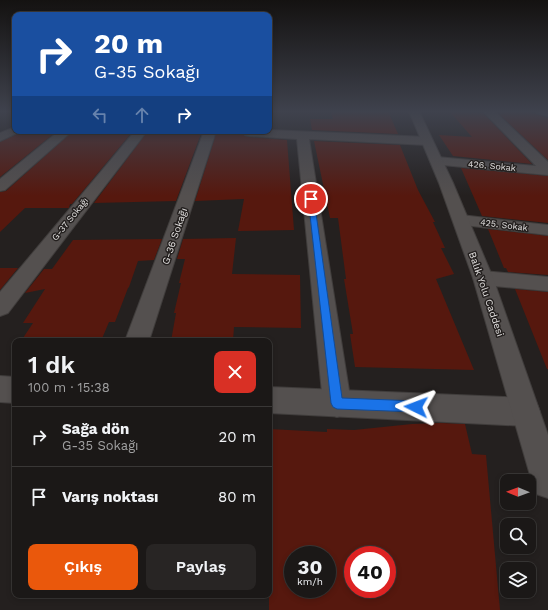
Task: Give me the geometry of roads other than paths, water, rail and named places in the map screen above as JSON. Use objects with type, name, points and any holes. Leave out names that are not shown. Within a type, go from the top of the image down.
[{"type":"street","points":[[0,187],[55,139]]},
{"type":"street","name":"G-37 Sokağı","points":[[0,307],[134,139]]},
{"type":"street","name":"G-36 Sokağı","points":[[138,338],[207,139]]},
{"type":"street","points":[[303,139],[337,403]]},
{"type":"street","points":[[389,139],[427,141]]},
{"type":"street","points":[[516,139],[548,171]]},
{"type":"street","name":"Balık Yolu Caddesi","points":[[427,141],[437,161],[483,278],[548,482]]},
{"type":"street","name":"426. Sokak","points":[[437,161],[548,171]]},
{"type":"street","name":"425. Sokak","points":[[460,220],[548,230]]},
{"type":"street","points":[[483,278],[548,284]]},
{"type":"street","points":[[0,389],[12,390]]},
{"type":"street","points":[[272,400],[526,412]]}]
